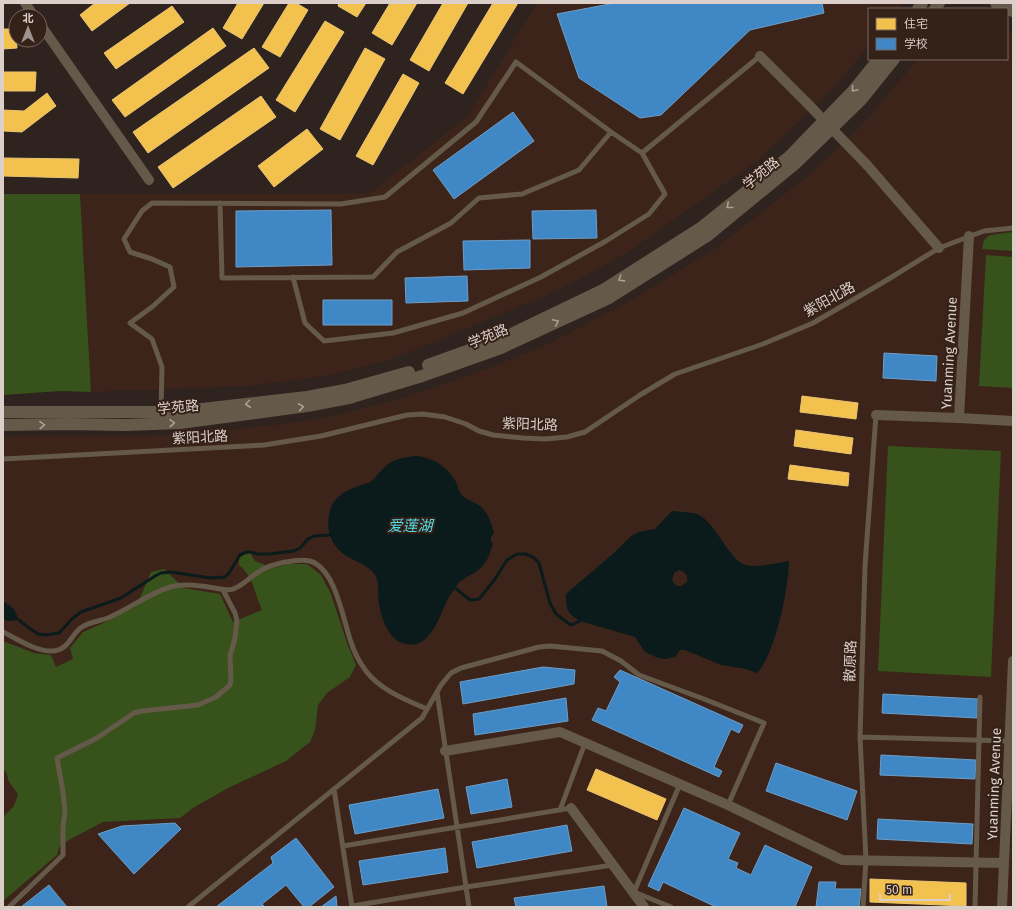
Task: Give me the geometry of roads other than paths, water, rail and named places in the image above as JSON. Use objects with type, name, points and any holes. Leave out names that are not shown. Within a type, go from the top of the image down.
[{"type":"street","points":[[996,3],[1007,8]]},
{"type":"street","points":[[48,35],[149,180]]},
{"type":"street","points":[[760,56],[867,164],[939,248]]},
{"type":"street","name":"学苑路","points":[[3,412],[176,412],[299,398],[345,390],[418,369],[503,338],[602,290],[702,227],[789,157],[852,92],[878,60]]},
{"type":"street","name":"学苑路","points":[[3,425],[126,425],[180,423],[307,406],[349,398],[419,377],[500,348],[609,298],[707,236],[796,164],[861,100],[893,60]]},
{"type":"street","name":"Yuanming Avenue","points":[[969,236],[959,418],[1013,421]]},
{"type":"street","points":[[876,415],[959,418]]},
{"type":"street","name":"Yuanming Avenue","points":[[1002,907],[1004,863],[1010,819],[1013,662]]},
{"type":"street","points":[[445,751],[560,732],[728,805],[842,860],[1004,863]]},
{"type":"street","points":[[571,808],[644,907]]},
{"type":"lane","points":[[642,152],[760,56]]},
{"type":"lane","points":[[161,412],[162,367],[152,339],[130,323],[152,307],[174,287],[170,267],[130,252],[124,239],[142,210],[152,203],[341,204],[386,196],[476,122],[516,62],[611,132],[642,152],[665,194],[649,214],[606,241],[541,277],[463,314],[392,333],[324,341],[305,323],[293,277]]},
{"type":"lane","points":[[220,203],[222,278],[374,277],[397,252],[451,223],[479,198],[522,194],[579,170],[611,132]]},
{"type":"lane","name":"紫阳北路","points":[[3,459],[264,445],[322,436],[407,415],[423,414],[444,417],[493,435],[545,439],[567,437],[585,432],[674,374],[763,344],[813,323],[939,248],[984,231],[1013,228]]},
{"type":"lane","name":"散原路","points":[[863,907],[866,860],[860,738],[865,566],[876,415]]},
{"type":"lane","points":[[3,632],[35,648],[45,651],[58,650],[66,645],[82,627],[108,618],[160,591],[180,585],[223,590],[233,589],[260,571],[277,564],[308,561],[322,569],[330,580],[337,595],[351,643],[361,664],[368,673],[388,690],[427,709]]},
{"type":"lane","points":[[9,907],[63,855],[63,792],[57,758],[97,738],[134,713],[198,705],[216,697],[230,685],[230,656],[235,638],[237,621],[235,613],[223,590]]},
{"type":"lane","points":[[188,907],[422,718],[441,685],[451,673],[461,668],[540,647],[550,646],[602,651],[621,661],[639,675],[704,699],[764,724],[728,805]]},
{"type":"lane","points":[[437,692],[469,907]]},
{"type":"lane","points":[[976,907],[980,697]]},
{"type":"lane","points":[[860,738],[979,740],[1011,743]]},
{"type":"lane","points":[[560,810],[585,743]]},
{"type":"lane","points":[[671,907],[634,892],[680,784]]},
{"type":"lane","points":[[334,789],[352,906],[614,865]]},
{"type":"lane","points":[[343,846],[571,808]]},
{"type":"water","name":"爱莲湖","points":[[416,456],[428,458],[444,467],[453,477],[462,495],[466,499],[480,506],[486,513],[494,533],[491,537],[491,541],[493,543],[486,562],[477,571],[457,585],[448,598],[432,631],[421,642],[406,644],[396,640],[391,635],[385,624],[381,612],[378,595],[378,582],[376,577],[368,568],[339,550],[330,535],[328,522],[334,502],[343,493],[370,482],[388,464],[401,458]]},
{"type":"water","points":[[672,511],[697,514],[704,518],[740,562],[746,565],[756,566],[789,561],[787,587],[780,620],[770,652],[764,664],[757,673],[746,669],[721,665],[685,650],[680,650],[675,657],[665,659],[658,658],[645,652],[635,637],[580,621],[569,613],[566,603],[566,594],[615,552],[631,536],[639,532],[655,529]],"holes":[[[679,570],[684,572],[687,576],[687,582],[681,586],[676,586],[672,580],[674,573]]]},
{"type":"water","points":[[3,601],[14,609],[19,620],[7,621],[3,618]]},
{"type":"waterway","points":[[19,620],[38,634],[45,635],[59,633],[81,612],[121,598],[161,573],[171,572],[211,578],[225,577],[240,555],[246,552],[269,554],[294,551],[314,536],[332,535]]},
{"type":"waterway","points":[[455,588],[470,600],[479,599],[495,579],[507,560],[517,554],[525,554],[533,557],[539,563],[550,603],[556,614],[571,625],[580,621]]}]
